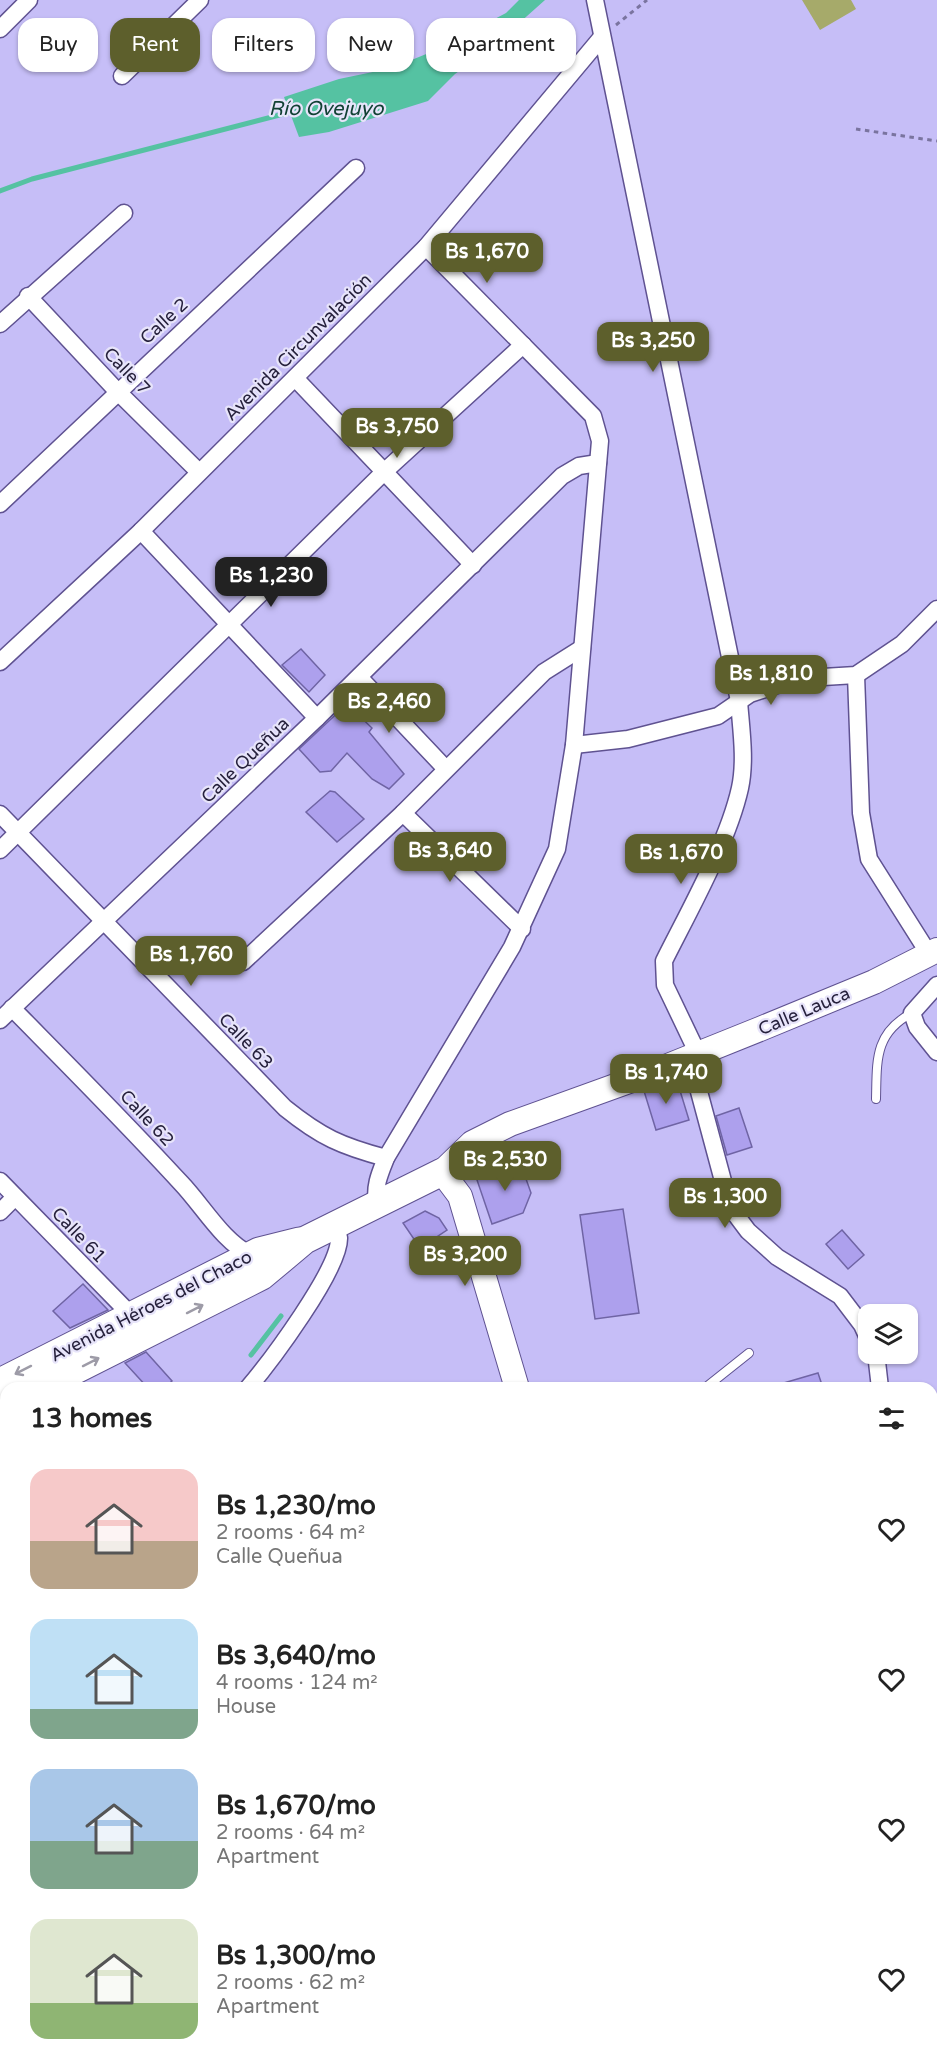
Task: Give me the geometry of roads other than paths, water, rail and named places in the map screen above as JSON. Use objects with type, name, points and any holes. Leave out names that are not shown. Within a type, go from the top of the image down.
[{"type":"main road","name":"Avenida Héroes del Chaco","points":[[0,1382],[137,1325],[442,1172]]},
{"type":"main road","name":"Avenida Héroes del Chaco","points":[[48,1382],[137,1325]]},
{"type":"street","points":[[0,29],[29,0]]},
{"type":"street","points":[[122,76],[200,0]]},
{"type":"street","points":[[594,0],[739,701],[743,751],[741,786],[730,822],[664,961],[665,985],[694,1056],[730,1207],[748,1231],[777,1257],[840,1296],[858,1320]]},
{"type":"street","name":"Avenida Circunvalación","points":[[0,662],[141,531],[426,247],[601,38]]},
{"type":"street","name":"Calle 2","points":[[0,504],[117,391],[356,168]]},
{"type":"street","points":[[0,324],[28,296],[124,213]]},
{"type":"street","points":[[377,1203],[375,1193],[378,1177],[386,1158],[458,1041],[522,929],[556,849],[573,745],[600,441],[593,416],[426,247]]},
{"type":"street","name":"Calle 7","points":[[28,296],[117,391],[199,472]]},
{"type":"street","points":[[0,850],[385,471],[523,345]]},
{"type":"street","points":[[295,378],[473,565]]},
{"type":"street","name":"Calle Queñua","points":[[6,1014],[317,718],[562,476],[579,466],[598,463]]},
{"type":"street","points":[[141,531],[317,718]]},
{"type":"street","points":[[573,745],[628,739],[718,716],[739,701],[780,684],[823,677],[856,675],[902,644],[937,609]]},
{"type":"street","points":[[243,962],[403,813],[445,768],[544,672],[582,648]]},
{"type":"street","points":[[856,675],[861,813],[869,859],[933,952]]},
{"type":"street","points":[[359,677],[445,768]]},
{"type":"street","points":[[403,813],[522,929]]},
{"type":"street","name":"Calle 63","points":[[0,814],[285,1108],[316,1133],[346,1148],[386,1158]]},
{"type":"street","name":"Calle Lauca","points":[[442,1172],[472,1143],[510,1124],[694,1056],[874,982],[933,952]]},
{"type":"street","points":[[937,985],[912,1013],[917,1027],[937,1052]]},
{"type":"street","name":"Calle 62","points":[[6,1014],[126,1123],[197,1200],[238,1249],[256,1265]]},
{"type":"street","points":[[442,1172],[460,1196],[515,1382]]},
{"type":"street","name":"Calle 61","points":[[0,1181],[137,1325]]},
{"type":"street","points":[[0,1212],[15,1197]]},
{"type":"street","points":[[253,1382],[286,1338],[318,1288],[334,1257],[339,1239],[336,1225]]},
{"type":"street","points":[[877,1364],[879,1382]]},
{"type":"lane","points":[[876,1099],[877,1062],[884,1038],[895,1022],[912,1013]]},
{"type":"lane","points":[[713,1382],[749,1353]]},
{"type":"water","name":"Río Ovejuyo","points":[[519,0],[545,0],[525,18],[497,18],[506,13]]},
{"type":"water","name":"Río Ovejuyo","points":[[426,54],[426,72],[458,72],[428,101],[329,132],[299,137],[284,97],[339,79],[373,72],[414,72],[414,59]]},
{"type":"waterway","name":"Río Ovejuyo","points":[[0,191],[32,179],[295,111]]},
{"type":"waterway","points":[[251,1355],[281,1316]]}]
